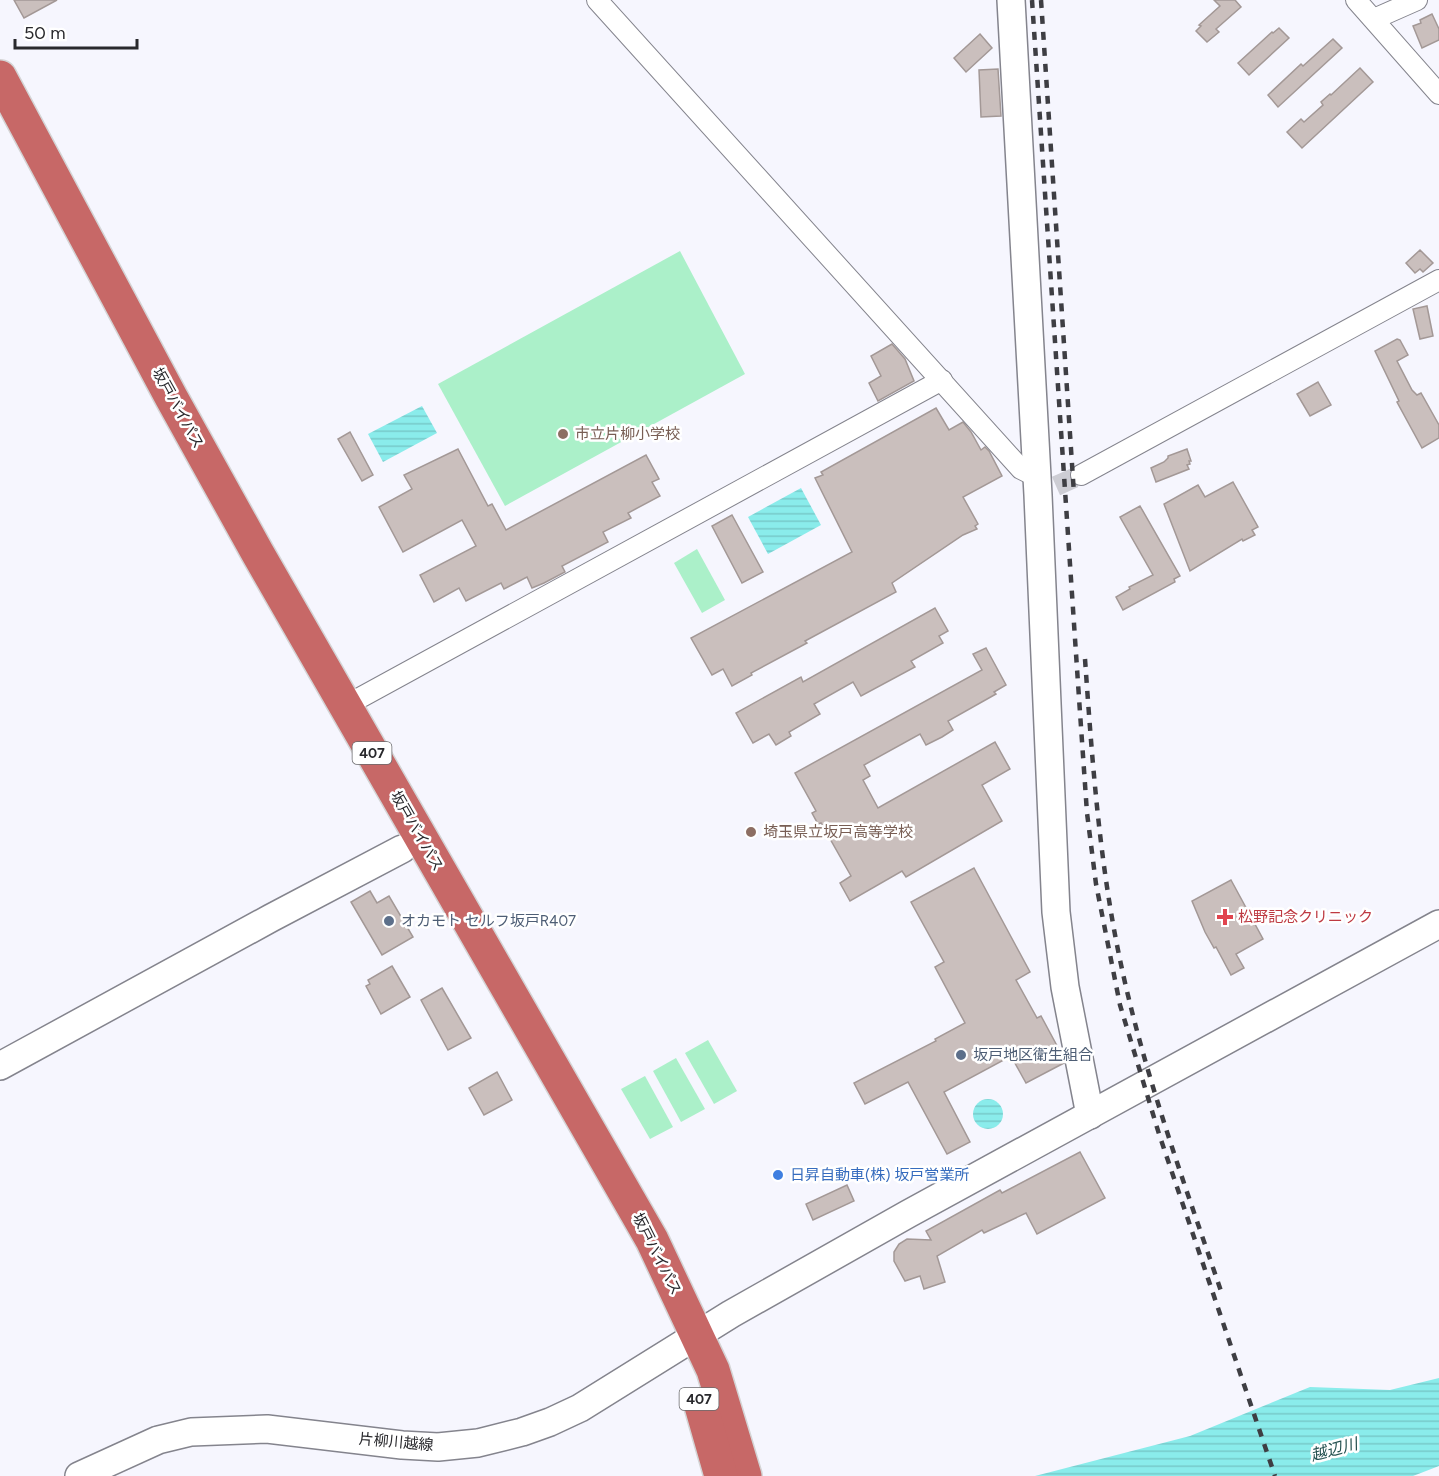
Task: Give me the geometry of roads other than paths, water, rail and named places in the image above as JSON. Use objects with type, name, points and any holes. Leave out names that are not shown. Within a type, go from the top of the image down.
[{"type":"highway","name":"坂戸バイパス","points":[[0,77],[171,397],[345,706],[652,1240],[688,1342]]},
{"type":"highway","name":"坂戸バイパス","points":[[0,123],[237,562],[688,1342],[713,1370],[723,1454]]},
{"type":"highway","name":"407","points":[[723,1454],[745,1476]]},
{"type":"street","points":[[597,0],[1021,469],[1044,486]]},
{"type":"street","points":[[1011,0],[1044,486],[1056,912],[1065,987],[1090,1115]]},
{"type":"street","points":[[1356,0],[1439,94]]},
{"type":"street","points":[[1374,19],[1417,0]]},
{"type":"street","points":[[1081,475],[1439,280]]},
{"type":"street","points":[[345,706],[942,380]]},
{"type":"street","points":[[0,1066],[402,849]]},
{"type":"street","name":"片柳川越線","points":[[79,1476],[158,1440],[191,1432],[267,1429],[402,1445],[438,1446],[478,1443],[550,1422],[580,1408],[731,1314],[1439,924]]},
{"type":"water","points":[[422,406],[437,433],[383,462],[368,434]]},
{"type":"water","points":[[801,488],[821,525],[768,554],[748,517]]},
{"type":"water","points":[[988,1099],[998,1104],[1003,1114],[998,1124],[988,1129],[978,1124],[973,1114],[978,1104]]},
{"type":"water","name":"越辺川","points":[[1439,1378],[1439,1466],[1413,1476],[1035,1476],[1190,1436],[1310,1387],[1390,1390]]},
{"type":"tunnel","points":[[1056,486],[1081,475]]},
{"type":"railway","points":[[1032,0],[1087,813],[1096,884],[1120,1005],[1159,1134],[1275,1476]]},
{"type":"railway","points":[[1041,0],[1074,494]]},
{"type":"railway","points":[[1085,659],[1101,845],[1119,955],[1152,1085],[1223,1297]]},
{"type":"place","name":"市立片柳小学校","points":[[563,434]]},
{"type":"place","name":"埼玉県立坂戸高等学校","points":[[751,832]]},
{"type":"place","name":"松野記念クリニック","points":[[1225,917]]},
{"type":"place","name":"オカモト セルフ坂戸R407","points":[[389,921]]},
{"type":"place","name":"坂戸地区衛生組合","points":[[961,1055]]},
{"type":"place","name":"日昇自動車(株) 坂戸営業所","points":[[778,1175]]}]
